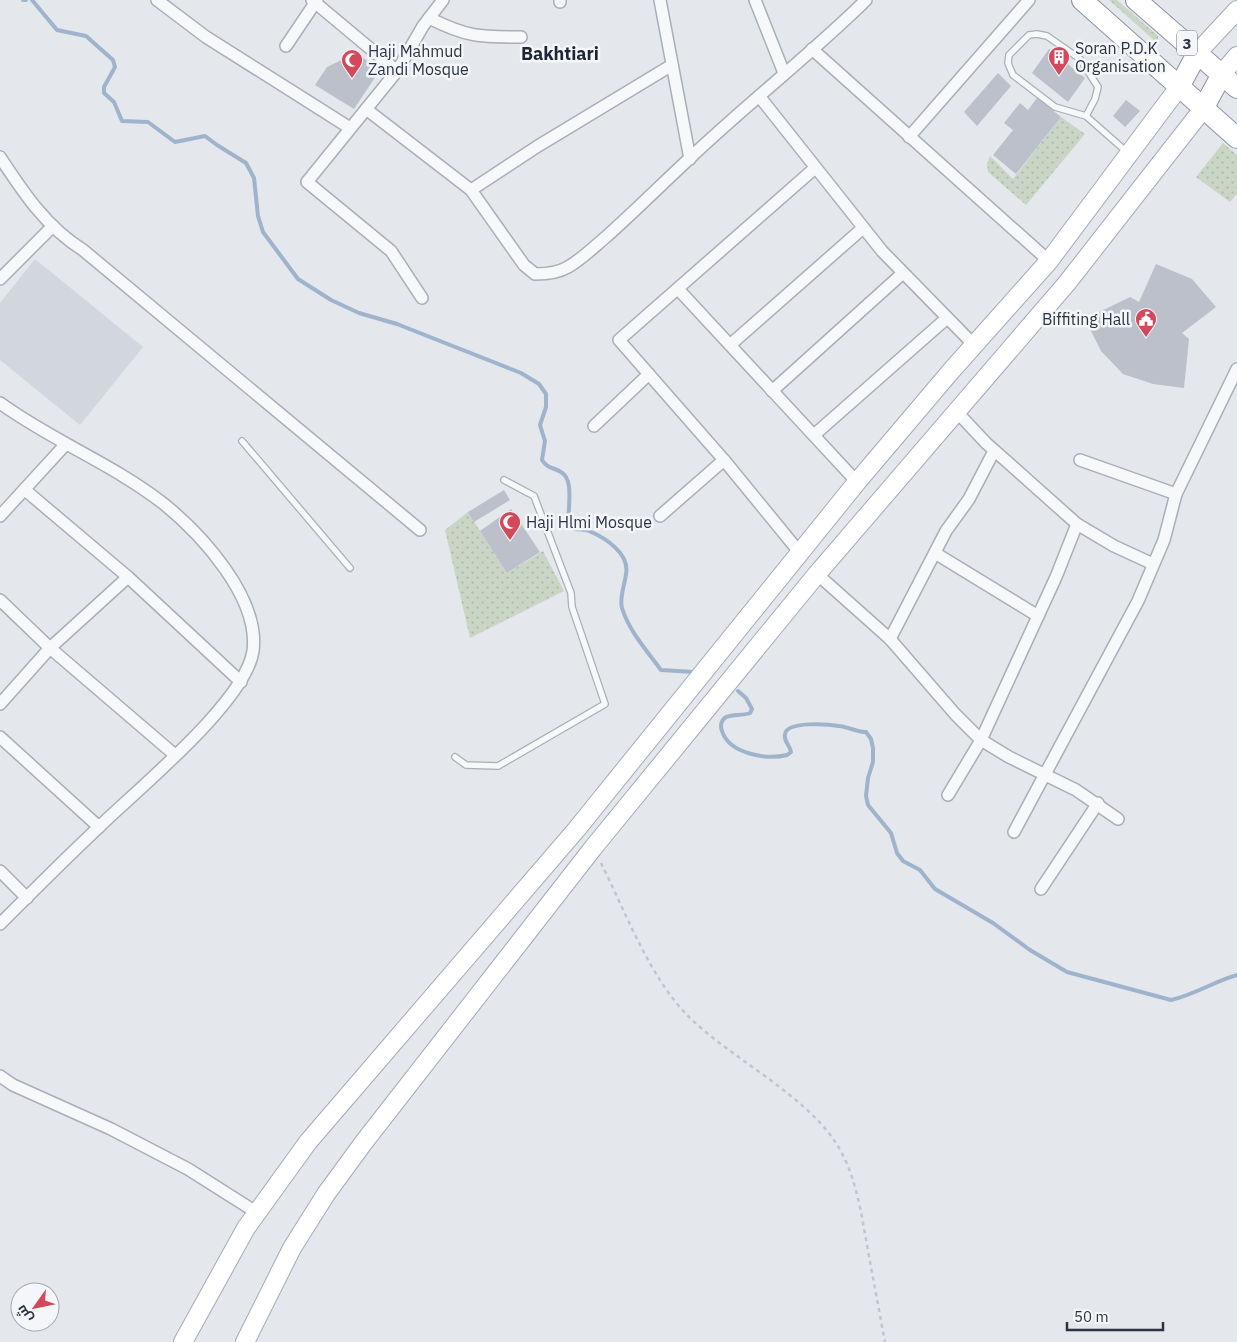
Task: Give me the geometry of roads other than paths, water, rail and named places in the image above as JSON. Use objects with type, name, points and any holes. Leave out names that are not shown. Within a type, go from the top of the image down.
[{"type":"highway","name":"3","points":[[1082,0],[1237,138]]},
{"type":"highway","name":"3","points":[[1136,0],[1198,52],[1237,88]]},
{"type":"highway","points":[[1179,87],[1198,52]]},
{"type":"highway","points":[[1203,108],[1222,74]]},
{"type":"main road","points":[[1198,52],[1237,10]]},
{"type":"main road","points":[[1222,74],[1237,56]]},
{"type":"main road","points":[[183,1342],[227,1259],[256,1212],[308,1142],[576,830],[857,482],[1048,261],[1179,87]]},
{"type":"main road","points":[[245,1342],[292,1248],[330,1187],[593,848],[817,574],[1067,283],[1203,108]]},
{"type":"main road","points":[[576,830],[593,848]]},
{"type":"street","points":[[157,0],[206,37],[350,128]]},
{"type":"street","points":[[422,298],[391,251],[307,182],[396,71],[429,18],[443,0]]},
{"type":"street","points":[[669,0],[661,5],[690,159]]},
{"type":"street","points":[[755,0],[784,73]]},
{"type":"street","points":[[366,109],[472,190],[524,265],[535,274],[548,274],[568,268],[586,254],[648,200],[690,159],[866,0]]},
{"type":"street","points":[[909,137],[1028,0]]},
{"type":"street","points":[[286,46],[314,1],[396,71]]},
{"type":"street","points":[[429,18],[459,33],[473,36],[521,37]]},
{"type":"street","points":[[812,49],[1048,261]]},
{"type":"street","points":[[472,190],[538,146],[672,65]]},
{"type":"street","points":[[759,96],[863,228],[903,273],[974,345]]},
{"type":"street","points":[[2,164],[40,213],[65,239],[90,256],[420,530]]},
{"type":"street","points":[[800,552],[724,460],[619,340],[816,168]]},
{"type":"street","points":[[0,278],[53,226]]},
{"type":"street","points":[[730,344],[863,228]]},
{"type":"street","points":[[772,391],[903,273]]},
{"type":"street","points":[[678,288],[857,482]]},
{"type":"street","points":[[814,435],[947,318]]},
{"type":"street","points":[[1014,832],[1138,601],[1164,540],[1176,494],[1237,369]]},
{"type":"street","points":[[594,426],[649,374]]},
{"type":"street","points":[[0,403],[65,445],[128,478],[165,506],[195,534],[221,564],[244,602],[253,630],[252,652],[246,674],[229,699],[175,755],[0,924]]},
{"type":"street","points":[[957,412],[994,450],[1077,524],[1108,542],[1154,564]]},
{"type":"street","points":[[0,516],[65,445]]},
{"type":"street","points":[[890,639],[946,531],[969,499],[994,450]]},
{"type":"street","points":[[660,516],[724,460]]},
{"type":"street","points":[[1080,460],[1176,494]]},
{"type":"street","points":[[25,490],[128,577],[240,682]]},
{"type":"street","points":[[948,794],[981,740],[1038,616],[1077,524]]},
{"type":"street","points":[[934,553],[1038,616]]},
{"type":"street","points":[[817,574],[890,639],[955,714],[981,740],[1009,757],[1046,773],[1098,803],[1118,819]]},
{"type":"street","points":[[0,704],[50,648],[128,577]]},
{"type":"street","points":[[0,600],[50,648],[175,755]]},
{"type":"street","points":[[0,737],[99,827]]},
{"type":"street","points":[[1041,888],[1098,803]]},
{"type":"street","points":[[0,870],[27,898]]},
{"type":"street","points":[[0,1076],[14,1085],[111,1129],[188,1170],[256,1212]]},
{"type":"lane","points":[[1086,116],[1095,99],[1098,87],[1080,60],[1047,36],[1029,35],[1009,55],[1008,63],[1013,75],[1051,104],[1086,116],[1130,154]]},
{"type":"lane","points":[[242,441],[350,568]]},
{"type":"lane","points":[[455,757],[466,765],[498,766],[605,704],[572,607],[571,593],[534,496],[504,480]]},
{"type":"waterway","points":[[32,0],[57,30],[86,36],[113,60],[115,67],[104,87],[104,93],[114,102],[122,121],[148,122],[175,142],[205,136],[246,163],[254,178],[258,216],[263,232],[298,279],[331,300],[359,313],[397,324],[521,373],[539,384],[546,394],[546,407],[540,425],[545,441],[542,460],[561,472],[568,481],[570,495],[569,522],[574,529],[587,530],[603,538],[621,553],[626,567],[621,600],[622,608],[634,633],[661,670],[694,672]]},
{"type":"waterway","points":[[738,691],[746,698],[752,709],[750,713],[724,718],[721,729],[726,739],[732,745],[750,754],[769,757],[787,755],[791,752],[785,739],[785,734],[787,730],[800,725],[834,725],[866,732],[871,739],[873,748],[873,762],[868,778],[866,796],[868,805],[891,833],[897,853],[903,861],[920,870],[935,889],[993,923],[1030,950],[1067,972],[1171,1000],[1237,975]]},
{"type":"place","name":"Soran P.D.K Organisation","points":[[1059,76]]},
{"type":"place","name":"Haji Mahmud Zandi Mosque","points":[[352,79]]},
{"type":"place","name":"Biffiting Hall","points":[[1146,338]]},
{"type":"place","name":"Haji Hlmi Mosque","points":[[510,541]]},
{"type":"district","name":"Bakhtiari","points":[[560,53]]}]
